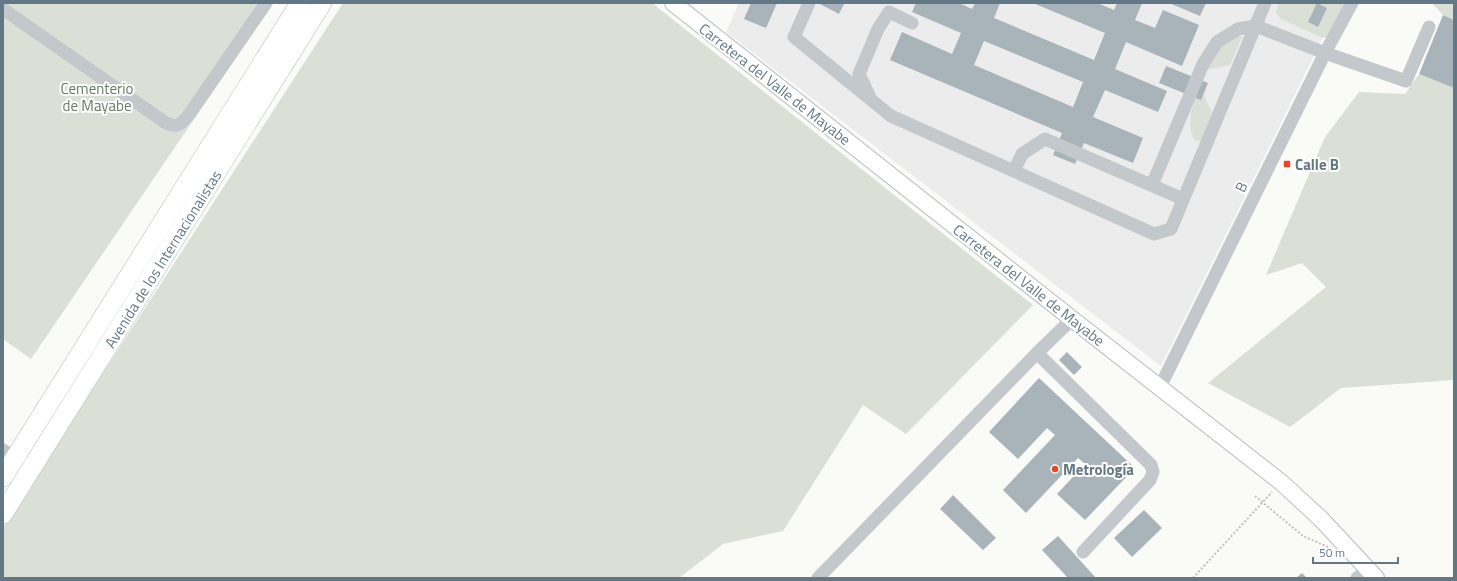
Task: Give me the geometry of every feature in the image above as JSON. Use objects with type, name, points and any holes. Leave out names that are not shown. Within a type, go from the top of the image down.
[{"type":"highway","name":"Avenida de los Internacionalistas","points":[[3,477],[9,454],[300,3]]},
{"type":"highway","name":"Avenida de los Internacionalistas","points":[[3,514],[322,3]]},
{"type":"main road","name":"Carretera del Valle de Mayabe","points":[[673,3],[1282,483],[1321,520],[1367,575]]},
{"type":"street","points":[[3,9],[166,123],[171,126],[176,126],[181,124],[188,116],[266,3]]},
{"type":"street","points":[[809,3],[794,37],[891,116],[1154,234],[1171,228],[1266,3]]},
{"type":"street","name":"B","points":[[1160,387],[1325,53],[1352,3]]},
{"type":"street","points":[[870,99],[859,74],[878,29],[889,12],[912,23]]},
{"type":"street","points":[[1152,186],[1203,64],[1218,42],[1238,29],[1256,26],[1325,53],[1406,81],[1429,27]]},
{"type":"street","points":[[1014,171],[1022,154],[1045,139],[1183,199]]},
{"type":"street","points":[[818,578],[1072,319]]},
{"type":"street","points":[[1037,353],[1151,465],[1153,472],[1150,480],[1083,552]]},
{"type":"street","points":[[9,454],[32,468]]},
{"type":"path","points":[[1193,578],[1262,502],[1282,483]]},
{"type":"path","points":[[1256,496],[1303,536],[1328,548]]},
{"type":"shaded area","points":[[739,3],[1340,3],[1161,366],[726,32]]},
{"type":"green space","name":"Cementerio de Mayabe","points":[[3,3],[273,3],[31,359],[3,339]]},
{"type":"green space","points":[[343,3],[652,3],[1033,305],[906,434],[863,405],[783,531],[723,544],[679,578],[3,578],[3,527]]},
{"type":"green space","points":[[1278,3],[1347,3],[1330,36],[1323,38],[1281,19],[1276,12]]},
{"type":"green space","points":[[1432,3],[1454,3],[1454,20],[1443,15]]},
{"type":"green space","points":[[1239,34],[1242,37],[1230,65],[1205,70],[1223,42]]},
{"type":"green space","points":[[1419,74],[1454,88],[1454,380],[1341,388],[1290,427],[1208,383],[1326,287],[1302,263],[1266,275],[1325,137],[1359,92],[1405,94]]},
{"type":"green space","points":[[1203,94],[1212,112],[1202,140],[1195,141],[1192,135],[1190,119],[1195,97]]},
{"type":"building","points":[[751,3],[777,3],[766,28],[744,19]]},
{"type":"building","points":[[818,3],[841,3],[844,4],[839,14]]},
{"type":"building","points":[[916,3],[959,3],[972,9],[975,3],[1000,3],[994,18],[1094,60],[1105,33],[1033,3],[1097,3],[1114,10],[1117,3],[1142,3],[1135,20],[1155,28],[1163,10],[1199,25],[1182,66],[1126,42],[1115,69],[1167,91],[1158,112],[1105,90],[1093,117],[1143,138],[1133,163],[1084,143],[1075,164],[1053,155],[1062,133],[890,60],[902,32],[952,54],[961,33],[912,12]],"holes":[[[984,41],[1083,82],[1073,107],[974,65]]]},
{"type":"building","points":[[1169,3],[1206,3],[1200,16]]},
{"type":"building","points":[[1317,3],[1327,8],[1318,27],[1308,22]]},
{"type":"building","points":[[1443,15],[1454,20],[1454,88],[1419,74]]},
{"type":"building","points":[[1166,66],[1208,83],[1201,100],[1159,83]]},
{"type":"building","points":[[1067,352],[1082,367],[1074,375],[1059,360]]},
{"type":"building","points":[[1039,378],[1135,468],[1085,520],[1057,494],[1085,464],[1078,458],[1026,513],[1003,490],[1055,435],[1047,428],[1018,459],[989,432]]},
{"type":"building","points":[[953,495],[996,538],[983,550],[940,509]]},
{"type":"building","points":[[1144,510],[1162,528],[1132,557],[1114,538]]},
{"type":"building","points":[[1058,536],[1096,578],[1068,578],[1042,550]]},
{"type":"building","points":[[1302,573],[1307,578],[1296,578]]},
{"type":"place","name":"Calle B","points":[[1287,164]]},
{"type":"place","name":"Metrología","points":[[1055,469]]}]
